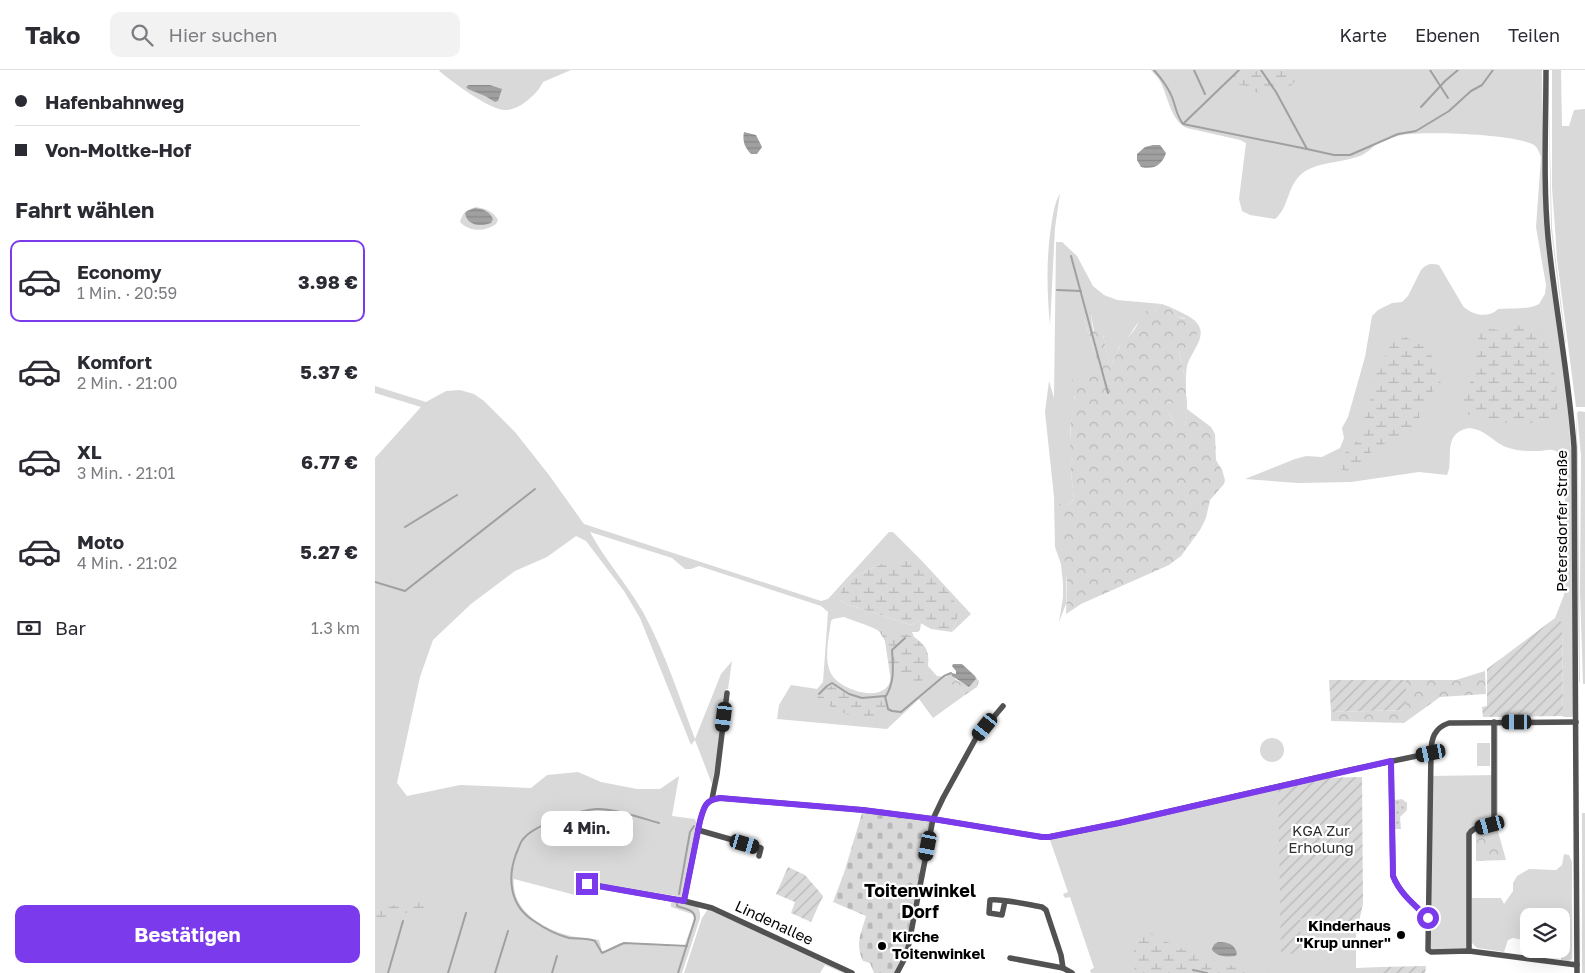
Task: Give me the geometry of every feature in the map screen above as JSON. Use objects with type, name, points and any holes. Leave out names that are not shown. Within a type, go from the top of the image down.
[{"type":"street","name":"Petersdorfer Straße","points":[[1546,70],[1547,216],[1574,447],[1577,973]]},
{"type":"street","points":[[712,799],[727,693]]},
{"type":"street","points":[[897,973],[908,948],[933,819],[976,738],[1003,706]]},
{"type":"street","points":[[1576,722],[1454,722],[1443,725],[1435,733],[1432,739],[1431,753],[1427,948],[1429,951],[1469,951],[1577,965]]},
{"type":"street","points":[[1469,951],[1469,834],[1474,828],[1490,825],[1495,821],[1494,722]]},
{"type":"street","points":[[684,901],[704,808],[712,799],[720,798],[863,810],[1049,837],[1431,753]]},
{"type":"street","points":[[1391,761],[1393,876],[1406,898],[1428,918]]},
{"type":"street","points":[[698,830],[761,848],[759,856]]},
{"type":"street","name":"Lindenallee","points":[[587,884],[684,901],[712,908],[852,973]]},
{"type":"street","points":[[1005,901],[1042,907],[1046,910],[1061,954],[1063,968]]},
{"type":"street","points":[[1011,958],[1063,968],[1072,973]]},
{"type":"green space","points":[[440,70],[571,70],[543,82],[537,92],[526,102],[516,108],[507,110],[491,106],[482,101],[453,82]]},
{"type":"green space","points":[[1151,70],[1542,70],[1544,190],[1571,449],[1574,714],[1572,717],[1563,717],[1562,622],[1555,618],[1564,595],[1567,537],[1563,459],[1556,451],[1521,451],[1513,449],[1501,445],[1480,431],[1468,428],[1456,434],[1453,439],[1447,475],[1419,472],[1351,482],[1298,483],[1245,479],[1295,459],[1306,456],[1322,457],[1340,448],[1344,438],[1342,428],[1348,417],[1365,357],[1372,316],[1378,310],[1392,303],[1402,302],[1408,296],[1421,270],[1425,266],[1431,264],[1439,265],[1463,306],[1475,314],[1485,315],[1498,309],[1525,308],[1539,304],[1545,294],[1546,285],[1536,227],[1541,157],[1537,149],[1534,145],[1524,141],[1490,136],[1449,134],[1402,135],[1380,142],[1362,155],[1311,168],[1304,172],[1294,183],[1280,214],[1275,219],[1250,215],[1242,211],[1239,199],[1246,143],[1187,128],[1182,125],[1171,108],[1160,81]]},
{"type":"green space","points":[[1237,70],[1306,70],[1291,86],[1286,88],[1271,87],[1261,90],[1260,93],[1236,83],[1233,79]]},
{"type":"green space","points":[[1548,70],[1552,228],[1566,343],[1551,229]]},
{"type":"green space","points":[[1552,70],[1561,70],[1562,126],[1569,126],[1574,110],[1585,109],[1585,407],[1576,407],[1557,259],[1552,188]]},
{"type":"green space","points":[[1060,193],[1055,228],[1050,325],[1048,252],[1053,214]]},
{"type":"green space","points":[[476,207],[494,214],[498,220],[496,224],[492,227],[477,230],[468,228],[460,222],[465,212]]},
{"type":"green space","points":[[1056,242],[1062,242],[1077,256],[1093,286],[1104,295],[1117,300],[1162,304],[1154,312],[1139,321],[1125,342],[1119,347],[1110,369],[1103,335],[1094,331],[1091,314],[1084,319],[1096,357],[1096,370],[1076,387],[1070,431],[1074,499],[1068,505],[1066,604],[1059,622],[1063,584],[1061,564],[1055,547],[1054,497],[1045,412],[1049,381],[1054,398]]},
{"type":"green space","points":[[1162,304],[1170,307],[1178,317],[1193,321],[1197,329],[1196,342],[1179,351],[1186,382],[1186,401],[1176,406],[1171,402],[1167,403],[1167,410],[1172,418],[1176,433],[1185,424],[1187,415],[1191,412],[1211,427],[1215,434],[1216,460],[1222,470],[1225,480],[1224,484],[1210,500],[1206,518],[1200,530],[1181,556],[1169,565],[1081,604],[1066,614],[1067,581],[1058,504],[1064,503],[1068,505],[1074,499],[1070,452],[1071,418],[1075,393],[1072,380],[1095,370],[1096,357],[1084,319],[1086,313],[1091,314],[1093,331],[1099,331],[1103,335],[1110,368],[1120,346],[1135,328],[1139,316],[1146,311],[1154,312]]},
{"type":"green space","points":[[1170,307],[1194,320],[1199,325],[1201,331],[1198,343],[1187,366],[1186,382],[1179,351],[1185,318],[1178,317]]},
{"type":"green space","points":[[1521,325],[1541,331],[1548,341],[1549,362],[1557,378],[1556,393],[1558,405],[1556,413],[1537,425],[1519,421],[1501,425],[1463,412],[1462,402],[1476,368],[1477,343],[1480,332],[1489,328],[1505,332]]},
{"type":"green space","points":[[1406,337],[1424,347],[1431,355],[1438,371],[1441,387],[1424,396],[1424,402],[1419,412],[1420,428],[1412,430],[1400,438],[1390,440],[1367,455],[1354,468],[1347,471],[1340,469],[1341,463],[1338,460],[1361,437],[1362,424],[1369,407],[1374,379],[1380,366],[1392,343],[1397,339]]},
{"type":"green space","points":[[375,386],[426,402],[446,391],[460,390],[474,394],[484,401],[515,432],[584,524],[821,601],[828,599],[889,532],[893,532],[971,614],[952,632],[958,616],[881,564],[851,578],[841,589],[841,600],[846,604],[911,625],[917,621],[921,623],[918,632],[912,632],[914,637],[926,649],[928,666],[937,676],[945,677],[965,695],[933,718],[919,699],[887,729],[777,719],[779,705],[791,685],[817,689],[823,682],[828,612],[821,606],[699,566],[685,569],[672,558],[590,532],[637,602],[651,627],[695,739],[721,674],[732,661],[728,689],[726,689],[721,716],[724,717],[712,784],[695,740],[691,745],[640,618],[624,591],[586,541],[576,536],[547,557],[515,571],[471,604],[433,640],[420,677],[397,783],[407,796],[460,785],[531,788],[547,775],[578,772],[601,782],[637,789],[660,789],[679,776],[672,816],[695,819],[697,825],[683,899],[676,896],[580,880],[575,895],[514,879],[514,883],[518,901],[535,920],[567,935],[599,940],[604,952],[620,943],[684,947],[694,916],[671,907],[671,903],[698,906],[700,918],[682,973],[375,973],[375,458],[421,407],[375,393]],"holes":[[[844,617],[880,632],[886,644],[890,681],[884,690],[877,693],[860,692],[836,680],[829,669],[827,656],[831,621],[833,619]]]},
{"type":"green space","points":[[1187,395],[1187,409],[1191,412],[1187,416],[1185,424],[1176,434],[1166,403],[1186,401]]},
{"type":"green space","points":[[1579,411],[1585,412],[1585,684],[1583,684],[1580,590],[1581,456],[1577,413]]},
{"type":"green space","points":[[1576,413],[1578,455],[1580,683],[1579,681]]},
{"type":"green space","points":[[917,560],[953,597],[958,616],[952,632],[931,629],[917,621],[911,625],[846,604],[841,600],[841,589],[851,578],[881,564]]},
{"type":"green space","points":[[1555,618],[1562,622],[1563,716],[1483,717],[1482,707],[1487,706],[1487,669]]},
{"type":"green space","points":[[884,627],[915,638],[925,649],[928,655],[928,664],[917,690],[905,679],[890,675],[885,641],[879,631]]},
{"type":"green space","points":[[1485,671],[1486,694],[1440,697],[1404,723],[1331,721],[1331,712],[1406,710],[1406,680],[1456,680]]},
{"type":"green space","points":[[951,673],[956,680],[967,685],[975,679],[975,676],[979,681],[977,687],[965,695],[945,678]]},
{"type":"green space","points":[[1329,680],[1406,680],[1406,710],[1331,712]]},
{"type":"green space","points":[[834,685],[849,695],[866,700],[884,699],[889,712],[880,719],[865,720],[847,714],[817,698]]},
{"type":"green space","points":[[1494,722],[1498,722],[1498,823],[1501,824],[1501,829],[1470,831],[1469,951],[1429,951],[1431,776],[1494,775]]},
{"type":"green space","points":[[1272,738],[1277,739],[1283,745],[1283,755],[1277,761],[1272,762],[1267,761],[1261,755],[1260,750],[1261,745],[1267,739]]},
{"type":"green space","points":[[1477,743],[1490,743],[1490,766],[1477,766]]},
{"type":"green space","name":"KGA Zur Erholung","points":[[1362,777],[1363,904],[1356,934],[1339,929],[1320,929],[1320,916],[1300,919],[1301,954],[1281,953],[1278,787],[1316,778]]},
{"type":"green space","points":[[1278,787],[1300,919],[1320,916],[1320,929],[1340,929],[1344,932],[1356,934],[1356,968],[1381,967],[1381,973],[1091,973],[1090,970],[1094,968],[1070,897],[1065,898],[1063,894],[1068,892],[1049,837]]},
{"type":"green space","points":[[1391,798],[1396,800],[1402,799],[1407,803],[1407,810],[1400,817],[1401,829],[1395,829]]},
{"type":"green space","points":[[863,810],[933,819],[908,948],[897,973],[874,973],[870,963],[863,961],[859,944],[866,916],[833,902]]},
{"type":"green space","points":[[1582,813],[1585,813],[1585,973],[1582,973]]},
{"type":"green space","points":[[1497,828],[1506,860],[1476,861],[1476,831]]},
{"type":"green space","points":[[1564,854],[1569,855],[1572,862],[1572,959],[1569,961],[1561,960],[1561,958],[1570,958],[1570,908],[1520,908],[1520,939],[1513,938],[1508,940],[1504,952],[1477,948],[1472,943],[1472,898],[1501,898],[1504,904],[1513,891],[1513,883],[1517,876],[1529,869],[1556,870],[1562,865]]},
{"type":"green space","points":[[788,867],[805,875],[823,896],[811,922],[791,913],[795,902],[776,894]]},
{"type":"green space","points":[[421,901],[428,911],[424,909],[375,920],[375,910],[402,903]]},
{"type":"green space","points":[[708,909],[849,973],[843,973],[825,965],[820,973],[684,973],[702,918]]},
{"type":"green space","points":[[1148,931],[1192,953],[1222,963],[1270,973],[1136,973],[1133,963],[1135,949],[1143,932]]},
{"type":"green space","points":[[1426,966],[1425,973],[1381,973],[1381,967]]},
{"type":"shaded area","points":[[469,85],[490,85],[502,89],[498,101],[495,102],[468,89],[466,87]]},
{"type":"shaded area","points":[[744,132],[756,135],[762,147],[757,154],[751,154],[744,144]]},
{"type":"shaded area","points":[[1160,145],[1166,153],[1164,157],[1157,166],[1150,168],[1141,167],[1137,160],[1137,154],[1145,147]]},
{"type":"shaded area","points":[[475,208],[488,212],[493,219],[491,223],[479,225],[471,223],[465,213]]},
{"type":"shaded area","points":[[953,664],[962,664],[975,676],[976,679],[969,687],[952,676],[951,673],[956,674],[952,666]]},
{"type":"shaded area","points":[[1218,942],[1231,944],[1237,954],[1235,956],[1223,956],[1217,954],[1212,950]]},
{"type":"waterway","points":[[1154,70],[1162,79],[1172,97],[1177,114],[1183,124],[1307,149]]},
{"type":"waterway","points":[[1194,70],[1205,94]]},
{"type":"waterway","points":[[1184,123],[1239,70]]},
{"type":"waterway","points":[[1261,70],[1276,92],[1307,149],[1334,155],[1350,155],[1398,134],[1416,131],[1449,111],[1471,91],[1482,85],[1493,70]]},
{"type":"waterway","points":[[1430,70],[1448,98]]},
{"type":"waterway","points":[[1421,107],[1458,70]]},
{"type":"waterway","points":[[1071,256],[1108,393]]},
{"type":"waterway","points":[[1057,290],[1081,291]]},
{"type":"waterway","points":[[375,582],[405,591],[535,489]]},
{"type":"waterway","points":[[405,527],[457,495]]},
{"type":"waterway","points":[[886,696],[892,679],[892,650],[905,638]]},
{"type":"waterway","points":[[819,694],[832,683],[849,694],[862,698],[885,696],[888,709],[901,712],[944,676],[951,673]]},
{"type":"waterway","points":[[659,823],[619,812],[596,809],[569,815],[538,828],[523,839],[513,863],[511,882],[515,900],[526,915],[534,921],[564,937],[595,941],[602,953],[624,943],[687,946]]},
{"type":"waterway","points":[[679,894],[690,832],[694,826]]},
{"type":"waterway","points":[[677,904],[677,906],[691,911],[695,916],[678,973]]},
{"type":"waterway","points":[[448,973],[466,913]]},
{"type":"waterway","points":[[388,973],[403,921]]},
{"type":"waterway","points":[[495,973],[508,931]]},
{"type":"waterway","points":[[552,973],[557,956]]},
{"type":"waterway","points":[[1193,970],[1207,973]]},
{"type":"place","name":"Kinderhaus \"Krup unner\"","points":[[1401,935]]},
{"type":"place","name":"Kirche Toitenwinkel","points":[[882,946]]},
{"type":"district","name":"Toitenwinkel Dorf","points":[[920,901]]},
{"type":"route","points":[[587,884],[684,901],[700,821],[704,808],[712,799],[720,798],[863,810],[1049,837],[1119,823],[1391,761],[1393,876],[1406,898],[1428,918]]}]
